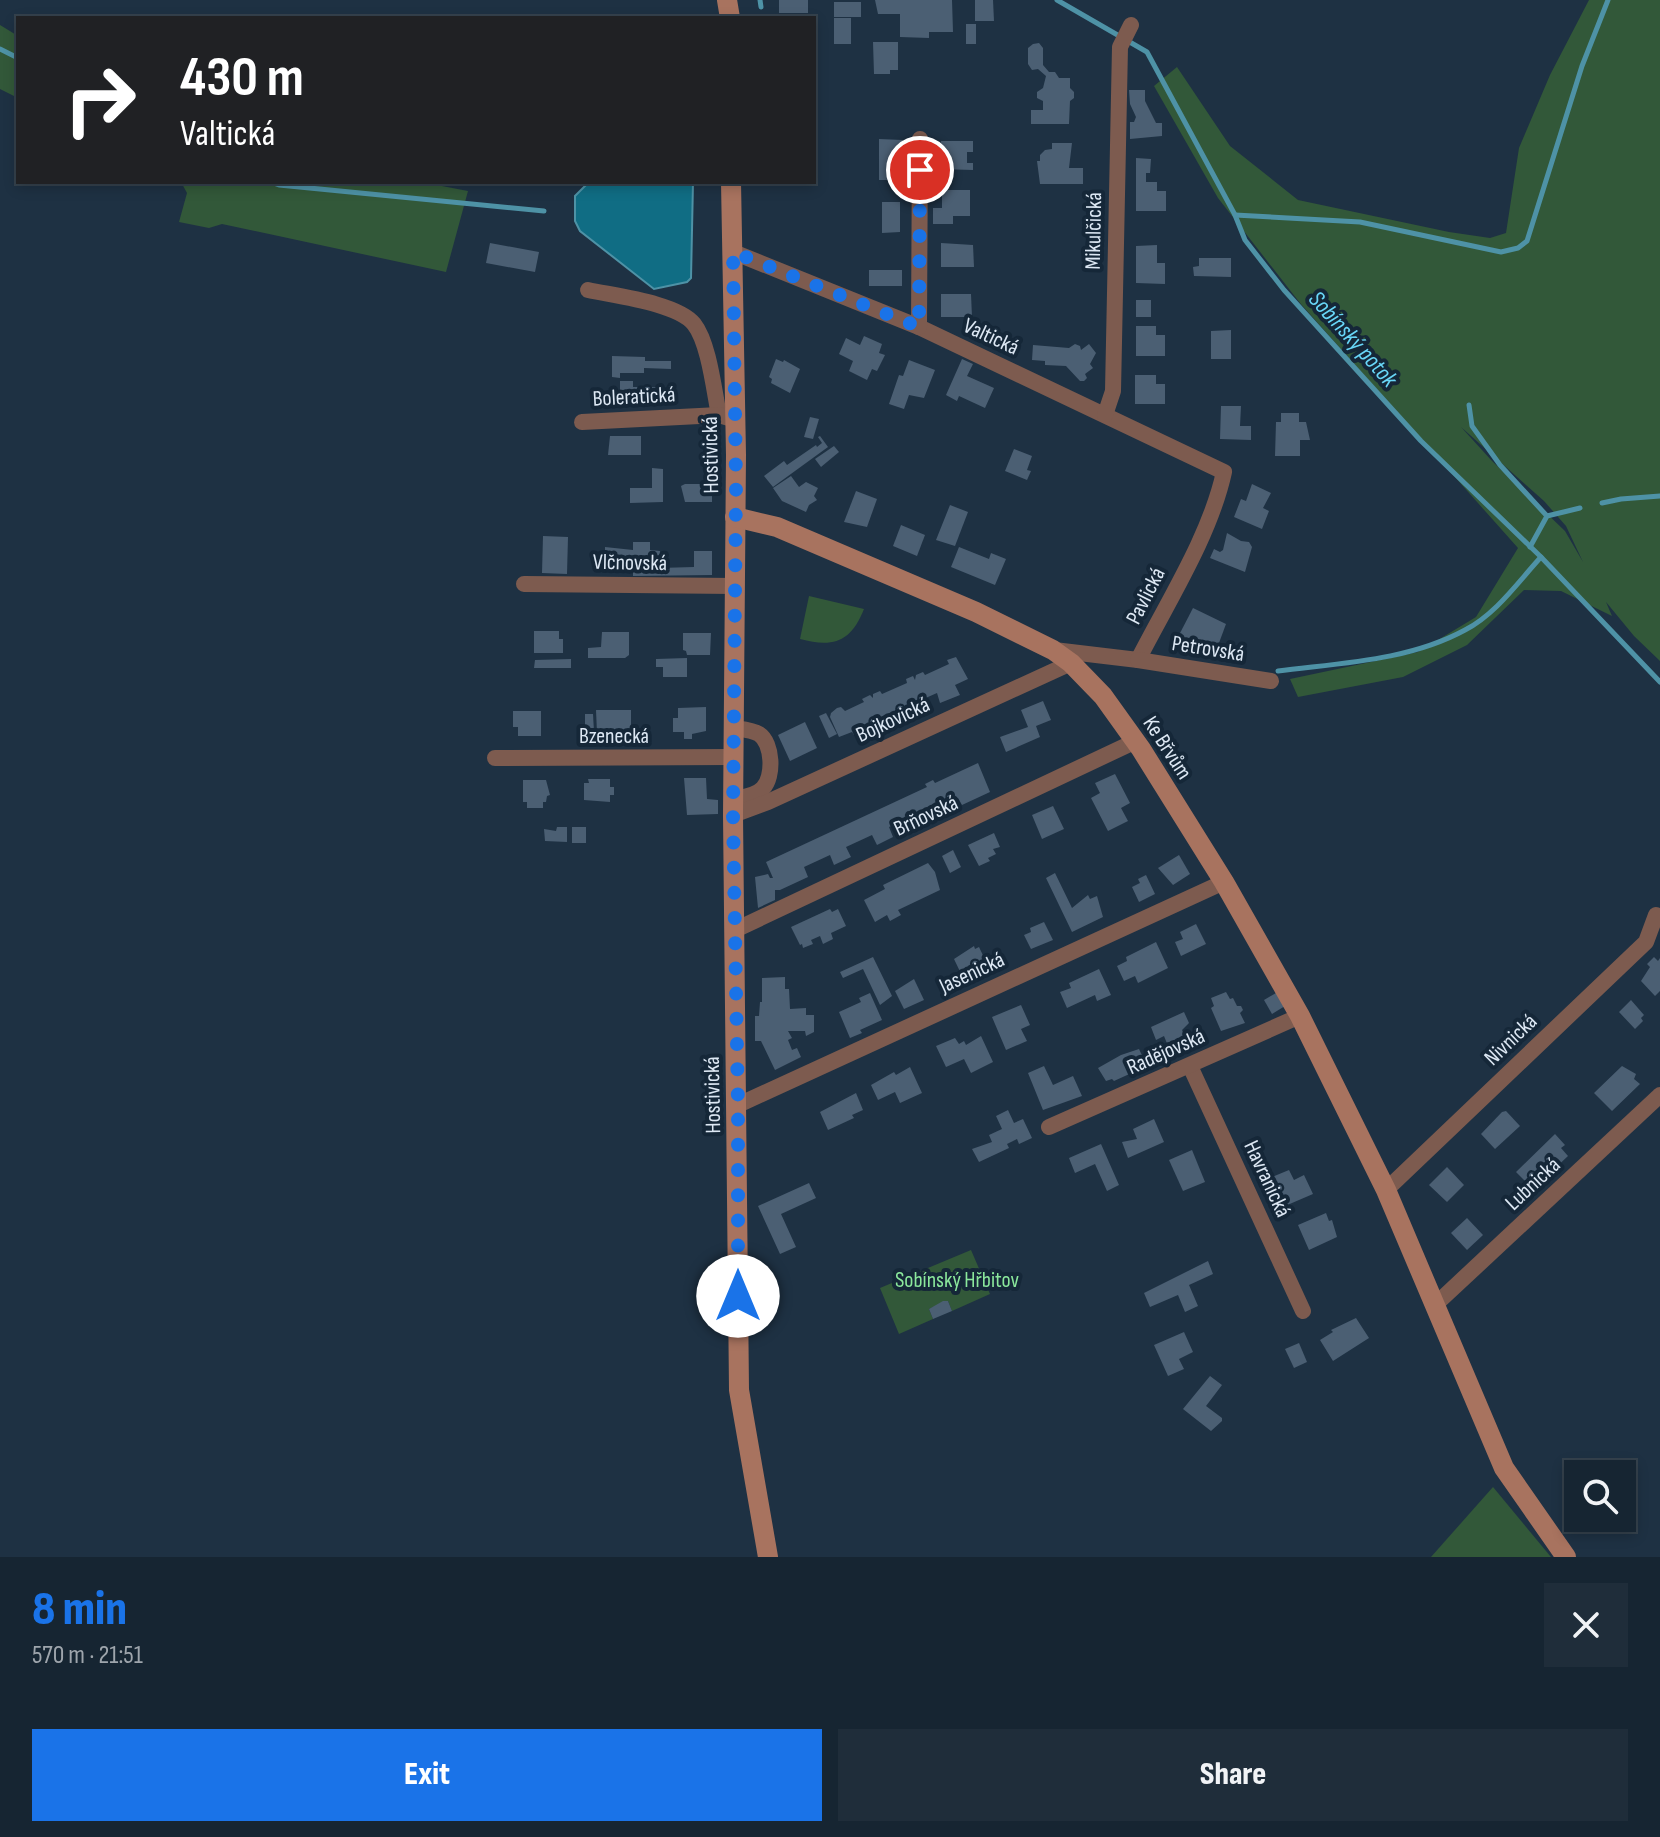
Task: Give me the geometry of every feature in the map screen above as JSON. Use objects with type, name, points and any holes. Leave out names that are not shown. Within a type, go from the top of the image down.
[{"type":"street","name":"Mikulčická","points":[[1105,415],[1113,391],[1120,47],[1131,25]]},
{"type":"street","points":[[919,327],[920,139]]},
{"type":"street","name":"Hostivická","points":[[731,184],[733,252],[727,418],[735,517],[733,807],[739,1390],[768,1557]]},
{"type":"street","name":"Valtická","points":[[733,252],[919,327],[1224,472]]},
{"type":"street","name":"Hostivická","points":[[588,290],[671,310],[694,324],[727,418]]},
{"type":"street","name":"Boleratická","points":[[582,422],[727,418]]},
{"type":"street","name":"Pavlická","points":[[1053,650],[1138,660],[1201,536],[1219,496],[1224,472]]},
{"type":"street","name":"Ke Břvům","points":[[735,517],[777,527],[976,612],[1053,650],[1071,663],[1103,696],[1136,741],[1224,882],[1300,1016],[1386,1190],[1504,1468],[1566,1557]]},
{"type":"street","name":"Vlčnovská","points":[[524,584],[735,586]]},
{"type":"street","name":"Petrovská","points":[[1138,660],[1271,681]]},
{"type":"street","name":"Bojkovická","points":[[733,807],[768,802],[1071,663]]},
{"type":"street","points":[[733,807],[764,788],[770,776],[766,741],[759,733],[734,728]]},
{"type":"street","name":"Brňovská","points":[[735,930],[1136,741]]},
{"type":"street","name":"Bzenecká","points":[[495,758],[733,757]]},
{"type":"street","name":"Jasenická","points":[[738,1105],[1224,882]]},
{"type":"street","name":"Nivnická","points":[[1386,1190],[1646,942],[1656,915]]},
{"type":"street","name":"Radějovská","points":[[1049,1127],[1300,1016]]},
{"type":"street","name":"Havranická","points":[[1190,1066],[1303,1311]]},
{"type":"street","name":"Lubnická","points":[[1435,1305],[1660,1095]]},
{"type":"green space","points":[[1589,0],[1660,0],[1660,661],[1606,602],[1612,616],[1561,591],[1524,590],[1467,645],[1403,677],[1298,697],[1290,679],[1418,652],[1476,617],[1518,548],[1300,303],[1218,198],[1154,86],[1177,67],[1230,146],[1298,200],[1490,238],[1506,233],[1519,148],[1550,75]],"holes":[[[1461,427],[1544,501],[1566,526],[1583,562],[1565,531]]]},
{"type":"green space","points":[[0,25],[16,35],[16,97],[0,89]]},
{"type":"green space","points":[[182,184],[431,184],[468,191],[446,272],[222,224],[209,228],[179,222],[187,193]]},
{"type":"green space","points":[[809,596],[864,609],[853,629],[840,640],[812,642],[800,639]]},
{"type":"green space","name":"Sobínský Hřbitov","points":[[971,1250],[990,1294],[952,1311],[948,1301],[929,1309],[933,1319],[899,1334],[880,1288]]},
{"type":"green space","points":[[1493,1487],[1551,1557],[1431,1557]]},
{"type":"water","points":[[587,184],[693,184],[691,278],[687,282],[654,289],[580,231],[575,221],[575,196]]},
{"type":"building","points":[[779,0],[808,0],[808,13],[779,13]]},
{"type":"building","points":[[875,0],[952,0],[953,32],[929,32],[929,38],[900,37],[900,14],[878,14]]},
{"type":"building","points":[[975,0],[993,0],[994,21],[975,21]]},
{"type":"building","points":[[834,2],[861,2],[861,17],[834,17]]},
{"type":"building","points":[[834,18],[851,18],[851,44],[834,44]]},
{"type":"building","points":[[966,24],[976,24],[976,44],[966,44]]},
{"type":"building","points":[[873,42],[898,42],[898,70],[890,70],[890,74],[874,74]]},
{"type":"building","points":[[1039,43],[1043,48],[1043,65],[1049,72],[1055,72],[1059,78],[1070,78],[1074,98],[1070,101],[1069,124],[1031,124],[1031,110],[1043,110],[1043,101],[1037,98],[1037,92],[1043,88],[1046,76],[1038,69],[1032,70],[1028,64],[1028,48]]},
{"type":"building","points":[[1129,90],[1145,90],[1145,101],[1156,123],[1162,123],[1162,136],[1130,139],[1130,122],[1134,122],[1136,117],[1130,104]]},
{"type":"building","points":[[879,139],[903,140],[903,155],[898,165],[906,171],[906,180],[879,180]]},
{"type":"building","points":[[941,141],[973,141],[973,152],[967,152],[967,163],[973,163],[973,170],[939,169]]},
{"type":"building","points":[[1052,143],[1072,143],[1069,168],[1083,168],[1083,184],[1040,184],[1037,161],[1040,161],[1040,155],[1045,150],[1052,149]]},
{"type":"building","points":[[1136,158],[1151,159],[1146,182],[1157,182],[1157,191],[1166,191],[1166,211],[1136,211]]},
{"type":"building","points":[[942,190],[970,190],[970,216],[953,216],[953,224],[933,224],[933,208],[942,208]]},
{"type":"building","points":[[882,202],[900,202],[900,232],[882,233]]},
{"type":"building","points":[[490,243],[539,252],[535,272],[486,263]]},
{"type":"building","points":[[941,243],[973,245],[974,267],[941,267]]},
{"type":"building","points":[[1157,245],[1157,263],[1165,263],[1165,284],[1136,283],[1136,246]]},
{"type":"building","points":[[1199,258],[1231,258],[1231,277],[1194,276],[1193,267],[1199,266]]},
{"type":"building","points":[[869,270],[902,270],[902,286],[869,286]]},
{"type":"building","points":[[941,294],[971,294],[972,317],[941,317]]},
{"type":"building","points":[[1136,300],[1151,300],[1151,317],[1136,317]]},
{"type":"building","points":[[1136,326],[1156,326],[1156,335],[1165,335],[1165,356],[1136,356]]},
{"type":"building","points":[[1231,330],[1231,359],[1211,359],[1211,331]]},
{"type":"building","points":[[864,336],[882,344],[879,353],[885,355],[877,371],[872,369],[867,380],[849,371],[853,361],[839,354],[846,338],[860,345]]},
{"type":"building","points":[[1075,344],[1081,350],[1089,344],[1096,353],[1090,364],[1093,368],[1085,374],[1087,378],[1084,381],[1080,381],[1066,366],[1045,365],[1045,361],[1032,360],[1033,345],[1069,348]]},
{"type":"building","points":[[612,356],[671,361],[671,369],[644,368],[644,373],[620,373],[620,378],[612,377]]},
{"type":"building","points":[[776,359],[800,369],[790,393],[771,383],[769,377]]},
{"type":"building","points":[[962,359],[973,364],[967,376],[994,388],[985,408],[959,396],[957,401],[946,395]]},
{"type":"building","points":[[909,360],[935,370],[924,398],[909,395],[904,409],[889,404],[899,375],[903,376]]},
{"type":"building","points":[[1135,375],[1156,375],[1156,384],[1165,384],[1165,404],[1135,404]]},
{"type":"building","points":[[620,381],[633,381],[633,387],[664,387],[664,402],[620,401]]},
{"type":"building","points":[[1221,406],[1241,406],[1240,426],[1251,426],[1251,440],[1220,439]]},
{"type":"building","points":[[1281,413],[1299,413],[1299,422],[1306,422],[1310,440],[1300,440],[1300,456],[1275,456],[1276,422],[1281,422]]},
{"type":"building","points":[[810,417],[819,419],[813,439],[804,437]]},
{"type":"building","points":[[610,436],[641,436],[641,455],[608,455]]},
{"type":"building","points":[[820,436],[828,447],[773,487],[764,476],[784,461],[787,465],[817,447],[822,443]]},
{"type":"building","points":[[834,446],[839,452],[821,467],[815,459]]},
{"type":"building","points":[[1014,449],[1032,456],[1027,480],[1005,471]]},
{"type":"building","points":[[652,468],[663,469],[663,502],[630,503],[630,488],[652,488]]},
{"type":"building","points":[[791,476],[799,487],[806,482],[818,488],[814,496],[817,500],[809,505],[806,512],[782,501],[773,488]]},
{"type":"building","points":[[712,484],[712,502],[685,502],[681,486]]},
{"type":"building","points":[[1252,484],[1271,493],[1263,508],[1269,511],[1262,529],[1234,517],[1241,499],[1246,501]]},
{"type":"building","points":[[856,491],[877,499],[867,527],[844,522]]},
{"type":"building","points":[[950,505],[968,512],[955,546],[936,540]]},
{"type":"building","points":[[901,525],[925,535],[917,556],[893,546]]},
{"type":"building","points":[[1227,533],[1249,542],[1252,547],[1245,572],[1210,558],[1214,549],[1223,550]]},
{"type":"building","points":[[543,536],[568,537],[567,574],[542,573]]},
{"type":"building","points":[[633,542],[650,542],[650,550],[660,551],[659,568],[694,567],[694,551],[712,551],[712,575],[633,576],[633,567],[600,569],[600,554],[605,554],[605,547],[633,550]]},
{"type":"building","points":[[959,547],[989,559],[991,553],[1006,559],[995,585],[951,567]]},
{"type":"building","points":[[1193,608],[1226,624],[1216,651],[1178,637]]},
{"type":"building","points":[[534,631],[559,631],[559,639],[563,639],[563,653],[534,653]]},
{"type":"building","points":[[602,632],[629,632],[629,655],[625,658],[588,658],[588,648],[601,647]]},
{"type":"building","points":[[683,633],[711,633],[710,655],[687,655],[683,650]]},
{"type":"building","points":[[956,657],[968,679],[955,685],[960,695],[940,703],[937,693],[912,704],[918,713],[897,723],[894,712],[870,723],[876,733],[860,740],[852,732],[839,737],[830,717],[837,708],[845,711],[864,702],[862,699],[870,695],[873,698],[873,694],[880,691],[882,694],[907,683],[906,679],[913,676],[915,680],[916,675],[923,672],[925,675],[949,664],[947,660]]},
{"type":"building","points":[[687,658],[687,677],[663,677],[663,667],[656,667],[656,659]]},
{"type":"building","points":[[571,659],[571,668],[534,668],[535,660]]},
{"type":"building","points":[[1043,701],[1051,720],[1036,726],[1040,737],[1006,752],[1000,737],[1028,727],[1021,710]]},
{"type":"building","points":[[706,707],[706,731],[692,734],[692,739],[684,739],[684,732],[673,732],[673,718],[678,718],[678,708]]},
{"type":"building","points":[[596,710],[631,710],[631,732],[597,733]]},
{"type":"building","points":[[513,711],[541,711],[541,736],[518,736],[518,727],[513,727]]},
{"type":"building","points":[[826,713],[837,734],[829,738],[819,716]]},
{"type":"building","points":[[585,714],[593,714],[594,732],[585,732]]},
{"type":"building","points":[[805,722],[817,748],[790,761],[778,735]]},
{"type":"building","points":[[978,763],[990,792],[962,805],[958,798],[934,806],[936,809],[932,810],[936,817],[919,825],[914,815],[889,827],[893,837],[877,845],[872,835],[846,847],[851,857],[834,865],[830,855],[804,867],[808,877],[775,890],[775,900],[758,908],[755,877],[768,874],[773,878],[766,862],[927,787],[925,784],[933,780],[935,783]]},
{"type":"building","points":[[1115,774],[1130,803],[1121,808],[1128,821],[1108,831],[1091,798],[1100,793],[1095,783]]},
{"type":"building","points":[[684,778],[706,778],[707,799],[718,800],[718,814],[687,815]]},
{"type":"building","points":[[588,779],[610,779],[614,795],[610,795],[610,802],[584,800],[584,783],[589,783]]},
{"type":"building","points":[[523,780],[546,780],[550,795],[543,802],[543,808],[527,808],[527,802],[523,802]]},
{"type":"building","points":[[1053,806],[1064,829],[1042,839],[1032,815]]},
{"type":"building","points":[[557,827],[567,827],[567,842],[545,841],[544,829],[556,831]]},
{"type":"building","points":[[572,827],[586,827],[586,843],[572,843]]},
{"type":"building","points":[[994,833],[1000,847],[993,849],[996,854],[988,858],[990,861],[979,866],[968,845]]},
{"type":"building","points":[[953,850],[961,867],[950,873],[942,856]]},
{"type":"building","points":[[1179,855],[1190,874],[1173,885],[1158,868]]},
{"type":"building","points":[[928,863],[935,872],[940,890],[898,910],[901,915],[890,921],[887,915],[875,922],[864,900],[885,889],[883,885]]},
{"type":"building","points":[[1055,873],[1072,908],[1088,895],[1090,899],[1097,896],[1103,917],[1072,932],[1046,878]]},
{"type":"building","points":[[1146,875],[1155,894],[1139,902],[1132,887]]},
{"type":"building","points":[[830,909],[832,912],[838,909],[846,926],[831,933],[833,939],[823,944],[820,936],[811,940],[813,944],[803,948],[791,927]]},
{"type":"building","points":[[1044,922],[1053,940],[1031,949],[1024,935],[1031,932],[1030,928]]},
{"type":"building","points":[[1196,924],[1206,944],[1181,956],[1175,942],[1183,939],[1180,932]]},
{"type":"building","points":[[1156,942],[1168,968],[1138,983],[1135,976],[1124,981],[1117,966],[1127,961],[1126,957]]},
{"type":"building","points":[[974,946],[975,949],[979,947],[990,970],[965,982],[954,959]]},
{"type":"building","points":[[873,957],[892,996],[880,1005],[863,969],[843,978],[840,972]]},
{"type":"building","points":[[1654,957],[1658,961],[1660,958],[1660,991],[1655,996],[1641,981],[1650,967],[1647,964]]},
{"type":"building","points":[[1099,969],[1111,995],[1097,1001],[1095,995],[1067,1008],[1060,992],[1071,988],[1069,983]]},
{"type":"building","points":[[785,977],[790,1009],[806,1008],[806,1015],[814,1015],[814,1032],[806,1036],[805,1031],[788,1031],[792,1038],[788,1040],[792,1050],[797,1048],[801,1057],[775,1070],[761,1041],[755,1041],[755,1016],[759,1016],[762,1002],[762,978]]},
{"type":"building","points":[[914,979],[924,1000],[904,1009],[895,991]]},
{"type":"building","points":[[1226,992],[1237,1006],[1241,1006],[1243,1010],[1240,1013],[1245,1023],[1221,1031],[1211,1008],[1214,1006],[1211,998]]},
{"type":"building","points":[[870,993],[882,1020],[850,1038],[839,1012],[861,1002],[859,998]]},
{"type":"building","points":[[1276,993],[1285,1006],[1272,1014],[1264,1000]]},
{"type":"building","points":[[1631,1000],[1644,1015],[1641,1018],[1643,1021],[1635,1029],[1619,1012]]},
{"type":"building","points":[[1021,1005],[1030,1025],[1021,1029],[1027,1041],[1006,1050],[992,1017]]},
{"type":"building","points":[[1184,1012],[1189,1023],[1182,1030],[1190,1048],[1172,1056],[1164,1036],[1156,1040],[1151,1027]]},
{"type":"building","points":[[981,1036],[993,1062],[971,1073],[964,1059],[946,1067],[936,1046],[955,1038],[959,1044],[964,1041],[966,1045]]},
{"type":"building","points":[[1139,1049],[1147,1066],[1114,1081],[1106,1081],[1098,1068]]},
{"type":"building","points":[[1044,1066],[1053,1085],[1073,1076],[1082,1096],[1043,1110],[1028,1073]]},
{"type":"building","points":[[1622,1066],[1636,1074],[1634,1079],[1640,1084],[1612,1111],[1594,1093]]},
{"type":"building","points":[[910,1067],[922,1093],[900,1103],[895,1092],[878,1100],[871,1085]]},
{"type":"building","points":[[856,1093],[863,1110],[852,1115],[854,1118],[828,1130],[820,1112]]},
{"type":"building","points":[[1008,1110],[1014,1123],[1023,1119],[1032,1138],[1019,1144],[1017,1139],[1007,1144],[1009,1148],[979,1162],[972,1149],[992,1142],[989,1135],[1002,1129],[996,1116]]},
{"type":"building","points":[[1506,1111],[1520,1126],[1495,1149],[1481,1134]]},
{"type":"building","points":[[1154,1119],[1164,1142],[1128,1158],[1122,1142],[1137,1139],[1133,1129]]},
{"type":"building","points":[[1555,1134],[1565,1145],[1561,1148],[1568,1156],[1549,1174],[1547,1171],[1533,1189],[1516,1172]]},
{"type":"building","points":[[1101,1144],[1119,1185],[1107,1191],[1095,1164],[1075,1173],[1069,1158]]},
{"type":"building","points":[[1192,1150],[1205,1182],[1183,1191],[1169,1160]]},
{"type":"building","points":[[1447,1167],[1464,1185],[1447,1202],[1429,1185]]},
{"type":"building","points":[[1289,1170],[1294,1180],[1304,1175],[1313,1194],[1285,1206],[1272,1177]]},
{"type":"building","points":[[809,1183],[816,1198],[781,1214],[796,1247],[780,1254],[758,1206]]},
{"type":"building","points":[[1326,1213],[1329,1221],[1332,1220],[1337,1237],[1309,1250],[1298,1225]]},
{"type":"building","points":[[1467,1218],[1483,1235],[1467,1250],[1451,1233]]},
{"type":"building","points":[[1208,1261],[1213,1274],[1189,1285],[1198,1306],[1185,1312],[1178,1295],[1150,1307],[1144,1293]]},
{"type":"building","points":[[948,1301],[952,1311],[933,1319],[929,1309]]},
{"type":"building","points":[[1356,1318],[1369,1338],[1333,1361],[1320,1340],[1333,1332],[1331,1330]]},
{"type":"building","points":[[1184,1332],[1193,1352],[1179,1359],[1184,1369],[1168,1376],[1154,1345]]},
{"type":"building","points":[[1299,1343],[1307,1362],[1294,1368],[1285,1349]]},
{"type":"building","points":[[1210,1376],[1222,1385],[1206,1406],[1222,1418],[1211,1431],[1183,1409]]},
{"type":"waterway","name":"Sobínský potok","points":[[760,0],[761,7]]},
{"type":"waterway","name":"Sobínský potok","points":[[1057,0],[1147,52],[1235,215],[1245,240],[1284,290],[1421,441],[1541,557],[1660,682]]},
{"type":"waterway","points":[[1235,215],[1360,222],[1501,252],[1518,248],[1527,241],[1582,66],[1608,0]]},
{"type":"waterway","name":"Sobínský potok","points":[[0,49],[16,57]]},
{"type":"waterway","name":"Sobínský potok","points":[[276,184],[544,211]]},
{"type":"waterway","points":[[1469,405],[1472,426],[1500,465],[1547,516]]},
{"type":"waterway","points":[[1602,503],[1660,496]]},
{"type":"waterway","points":[[1530,547],[1547,516],[1580,508]]},
{"type":"waterway","points":[[1278,671],[1373,659],[1443,640],[1487,615],[1541,557]]},
{"type":"route","points":[[738,1296],[733,815],[736,486],[733,252],[919,327],[920,170]]}]
